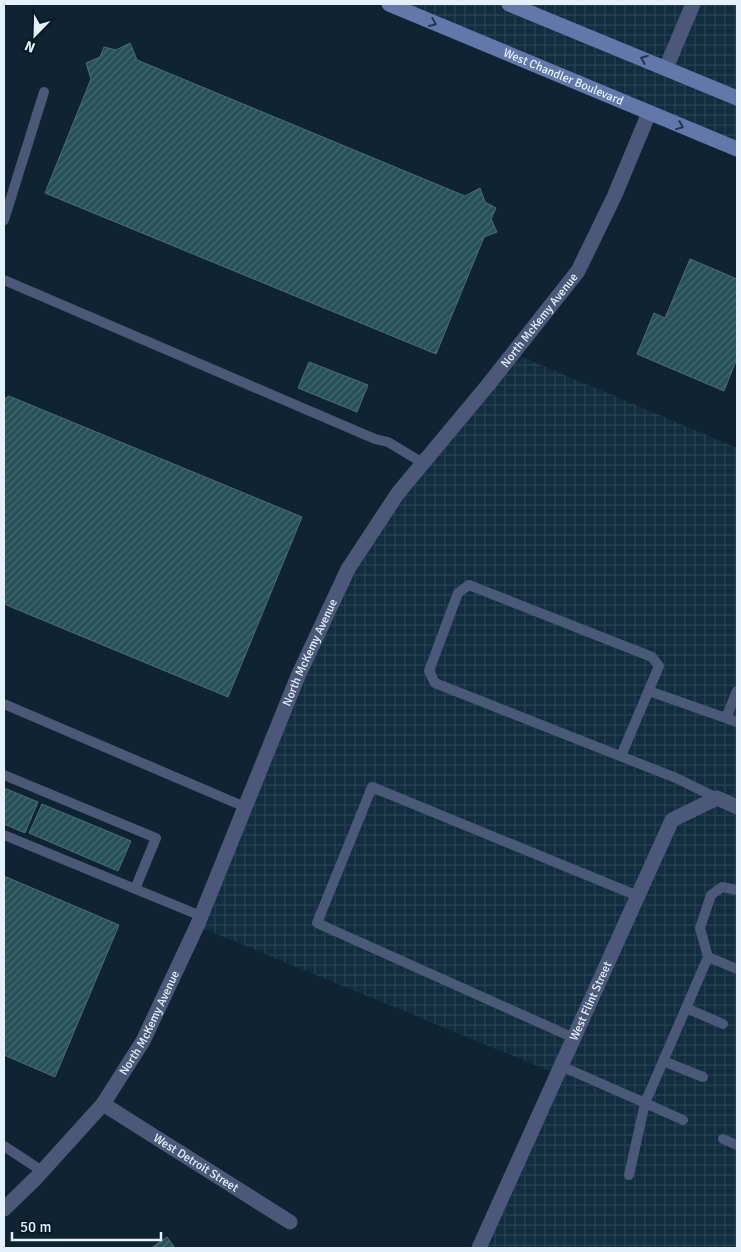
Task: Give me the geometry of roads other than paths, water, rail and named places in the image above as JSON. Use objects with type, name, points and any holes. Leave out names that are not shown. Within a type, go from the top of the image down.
[{"type":"main road","name":"West Chandler Boulevard","points":[[388,4],[737,148]]},
{"type":"main road","points":[[509,4],[737,98]]},
{"type":"street","points":[[666,68],[693,4]]},
{"type":"street","name":"North McKemy Avenue","points":[[4,1209],[42,1171],[103,1104],[143,1041],[201,916],[298,676],[348,569],[398,493],[488,385],[578,271],[614,197],[649,113]]},
{"type":"street","points":[[717,798],[737,807]]},
{"type":"street","name":"West Flint Street","points":[[480,1248],[672,820],[717,798]]},
{"type":"street","name":"West Detroit Street","points":[[103,1104],[290,1222]]},
{"type":"lane","points":[[4,220],[44,92]]},
{"type":"lane","points":[[4,280],[375,439],[388,442],[423,463]]},
{"type":"lane","points":[[621,756],[659,666],[652,657],[469,585],[458,594],[429,672],[435,683],[676,778],[717,798]]},
{"type":"lane","points":[[648,690],[737,722]]},
{"type":"lane","points":[[726,718],[737,692]]},
{"type":"lane","points":[[4,704],[245,807]]},
{"type":"lane","points":[[4,775],[156,838],[135,889]]},
{"type":"lane","points":[[574,1038],[317,923],[372,787],[638,896]]},
{"type":"lane","points":[[4,835],[201,916]]},
{"type":"lane","points":[[628,1175],[645,1103],[708,956],[700,928],[711,895],[722,887],[737,890]]},
{"type":"lane","points":[[708,956],[737,969]]},
{"type":"lane","points":[[686,1008],[723,1024]]},
{"type":"lane","points":[[663,1061],[703,1077]]},
{"type":"lane","points":[[561,1066],[683,1120]]},
{"type":"lane","points":[[723,1138],[737,1145]]},
{"type":"lane","points":[[4,1146],[42,1171]]}]
